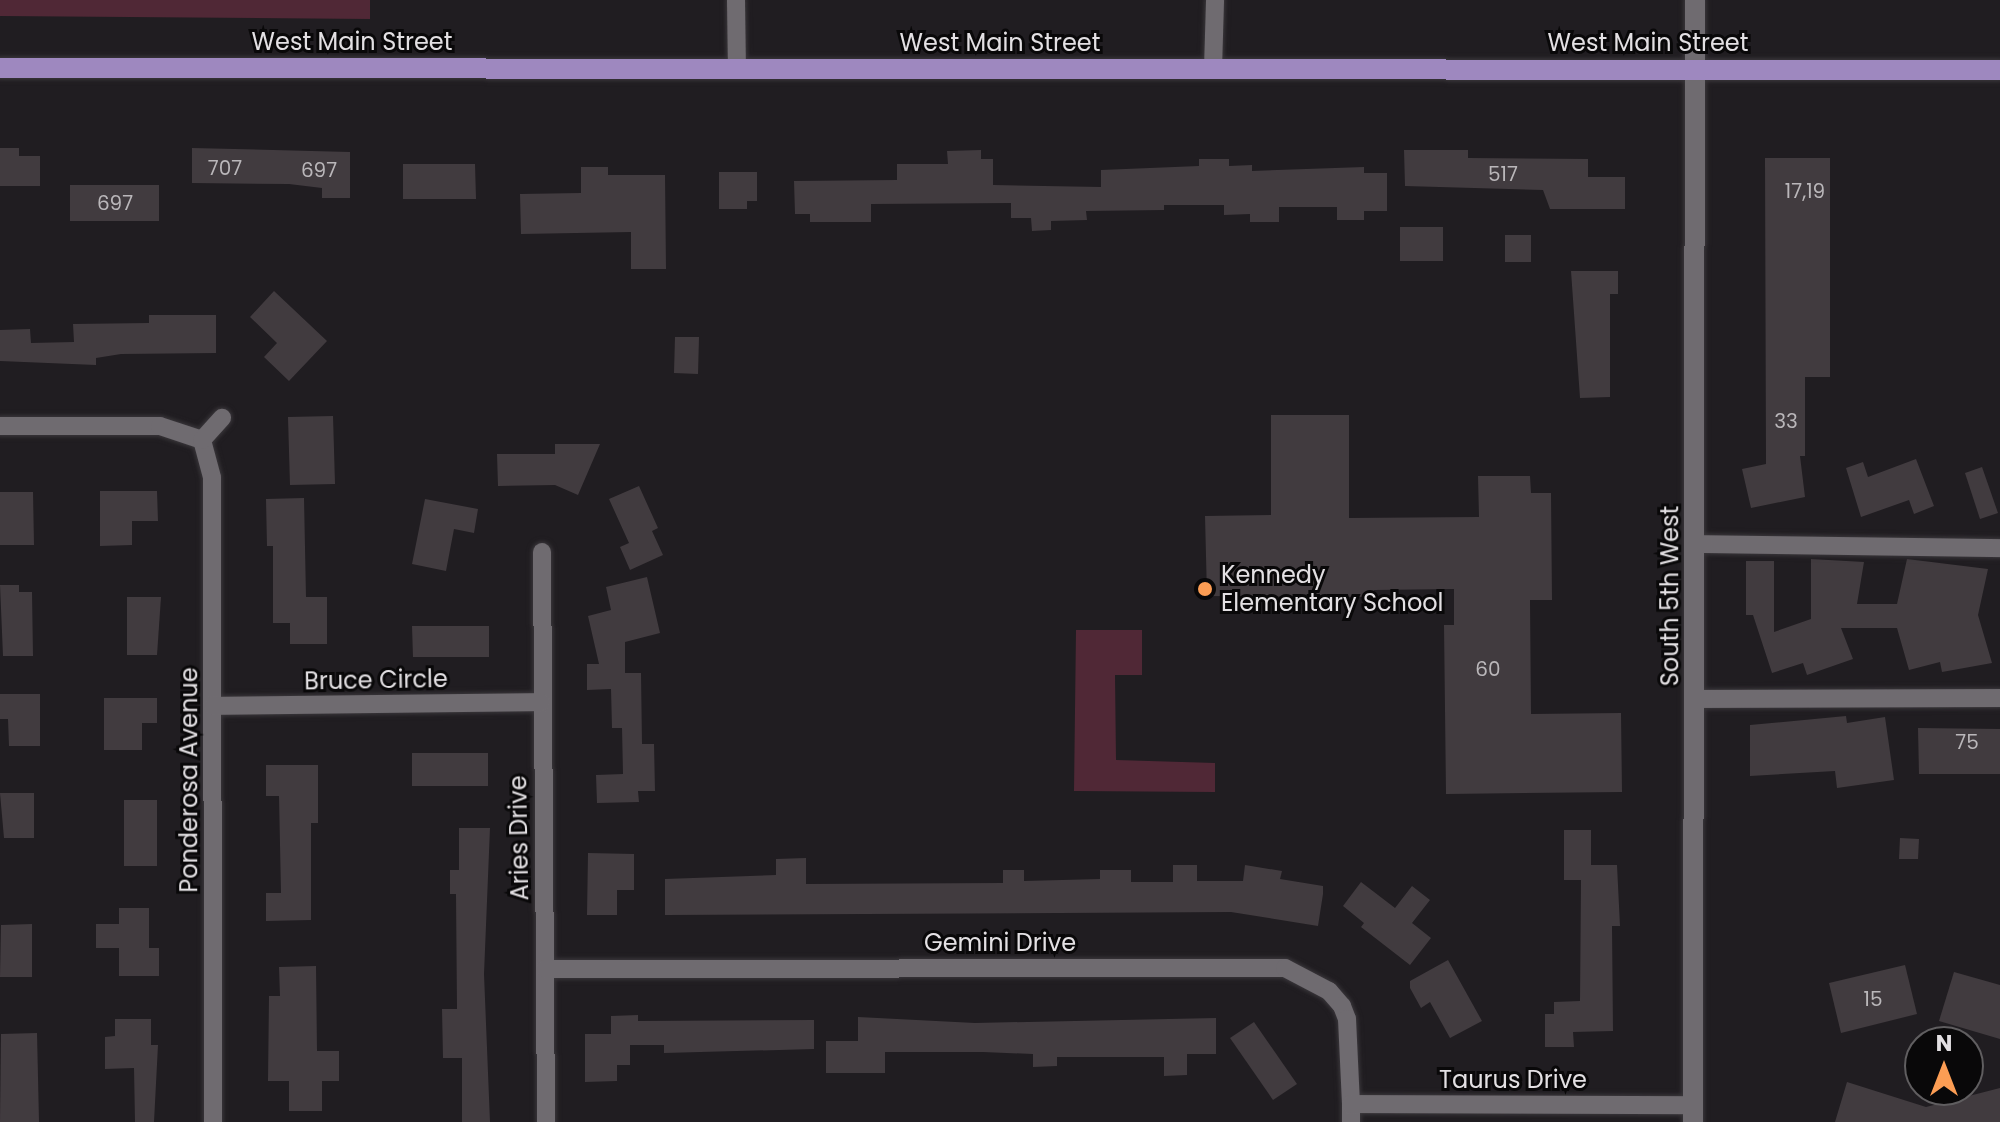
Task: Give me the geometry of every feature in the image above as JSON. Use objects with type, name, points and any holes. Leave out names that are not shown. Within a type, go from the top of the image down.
[{"type":"main road","name":"West Main Street","points":[[0,68],[2000,70]]},
{"type":"street","points":[[736,0],[737,69]]},
{"type":"street","points":[[1213,69],[1215,0]]},
{"type":"street","name":"South 5th West","points":[[1693,1114],[1695,0]]},
{"type":"street","points":[[0,426],[160,426],[202,440],[222,418]]},
{"type":"street","name":"Ponderosa Avenue","points":[[202,440],[212,478],[213,1122]]},
{"type":"street","points":[[1696,544],[2000,548]]},
{"type":"street","name":"Aries Drive","points":[[542,552],[546,1122]]},
{"type":"street","points":[[1696,699],[2000,698]]},
{"type":"street","name":"Bruce Circle","points":[[213,706],[541,702]]},
{"type":"street","name":"Gemini Drive","points":[[545,969],[1276,966],[1329,991],[1342,1006],[1347,1019],[1351,1113]]},
{"type":"street","name":"Taurus Drive","points":[[1351,1113],[1693,1114]]},
{"type":"shaded area","points":[[0,0],[370,0],[370,19],[0,16]]},
{"type":"shaded area","points":[[1076,630],[1142,630],[1142,675],[1115,675],[1116,760],[1215,763],[1215,792],[1074,791]]},
{"type":"building","points":[[0,148],[19,148],[19,156],[40,156],[40,186],[0,186]]},
{"type":"building","points":[[192,148],[350,152],[350,198],[322,198],[322,188],[289,184],[192,183]]},
{"type":"building","points":[[981,150],[981,159],[993,159],[993,185],[1101,187],[1101,170],[1199,166],[1199,159],[1229,159],[1229,166],[1252,165],[1252,171],[1364,167],[1364,173],[1387,173],[1387,211],[1364,211],[1364,220],[1337,220],[1337,207],[1279,207],[1279,222],[1250,222],[1250,214],[1224,215],[1224,205],[1164,205],[1164,210],[1086,211],[1087,220],[1051,221],[1051,230],[1032,231],[1031,218],[1011,218],[1011,203],[871,204],[871,222],[810,222],[810,214],[795,214],[794,181],[897,180],[897,164],[948,164],[947,151]]},
{"type":"building","points":[[1404,150],[1468,150],[1468,158],[1588,159],[1588,177],[1625,177],[1625,209],[1550,209],[1543,190],[1405,186]]},
{"type":"building","points":[[1765,158],[1830,158],[1830,377],[1805,377],[1805,456],[1800,456],[1805,497],[1751,508],[1742,469],[1766,464]]},
{"type":"building","points":[[403,164],[475,164],[476,199],[403,199]]},
{"type":"building","points":[[581,167],[608,167],[608,175],[665,175],[666,269],[631,269],[631,232],[521,234],[520,194],[581,193]]},
{"type":"building","points":[[719,172],[757,172],[757,201],[747,201],[747,209],[719,209]]},
{"type":"building","points":[[70,185],[159,185],[159,221],[70,221]]},
{"type":"building","points":[[1400,227],[1443,227],[1443,261],[1400,261]]},
{"type":"building","points":[[1505,235],[1531,235],[1531,262],[1505,262]]},
{"type":"building","points":[[1571,271],[1618,271],[1618,294],[1610,294],[1610,397],[1580,398]]},
{"type":"building","points":[[274,291],[327,341],[289,381],[264,357],[277,343],[250,317]]},
{"type":"building","points":[[149,315],[216,315],[216,353],[121,354],[96,358],[96,365],[0,361],[0,330],[30,329],[31,343],[74,342],[73,324],[149,323]]},
{"type":"building","points":[[675,337],[699,337],[698,374],[674,373]]},
{"type":"building","name":"Kennedy Elementary School","points":[[1271,415],[1349,415],[1349,518],[1479,517],[1478,476],[1530,476],[1531,493],[1551,493],[1552,600],[1530,600],[1531,714],[1621,713],[1622,792],[1446,794],[1444,625],[1454,625],[1454,589],[1374,590],[1374,597],[1207,596],[1205,516],[1271,515]]},
{"type":"building","points":[[333,416],[335,484],[290,485],[288,417]]},
{"type":"building","points":[[555,444],[600,444],[578,495],[555,485],[498,486],[497,454],[555,454]]},
{"type":"building","points":[[1916,459],[1934,506],[1914,514],[1909,500],[1861,517],[1846,468],[1863,462],[1868,477]]},
{"type":"building","points":[[1982,467],[1998,513],[1980,519],[1965,473]]},
{"type":"building","points":[[639,486],[658,528],[652,531],[663,555],[630,570],[620,547],[629,543],[609,499]]},
{"type":"building","points":[[100,491],[157,491],[158,521],[132,521],[132,545],[100,546]]},
{"type":"building","points":[[0,492],[33,492],[34,545],[0,545]]},
{"type":"building","points":[[304,498],[306,597],[327,597],[327,644],[290,644],[290,623],[273,623],[273,546],[267,546],[266,499]]},
{"type":"building","points":[[425,499],[478,509],[474,533],[454,529],[446,571],[412,564]]},
{"type":"building","points":[[1811,559],[1864,562],[1857,604],[1897,604],[1907,559],[1988,569],[1978,615],[1992,663],[1942,672],[1940,662],[1909,670],[1897,628],[1841,628],[1853,659],[1807,675],[1803,663],[1772,673],[1753,615],[1746,615],[1746,561],[1774,561],[1774,632],[1811,619]]},
{"type":"building","points":[[647,577],[660,633],[625,642],[625,673],[641,673],[642,744],[654,744],[655,791],[638,791],[639,802],[597,803],[596,775],[623,774],[622,728],[612,728],[611,689],[587,690],[587,664],[599,664],[588,616],[611,610],[606,587]]},
{"type":"building","points":[[0,585],[19,585],[19,592],[32,592],[33,656],[3,656]]},
{"type":"building","points":[[127,597],[161,597],[157,655],[127,655]]},
{"type":"building","points":[[412,626],[489,626],[489,657],[413,657]]},
{"type":"building","points":[[0,694],[40,694],[40,746],[9,746],[8,719],[0,719]]},
{"type":"building","points":[[104,698],[157,698],[157,723],[142,723],[142,750],[104,750]]},
{"type":"building","points":[[1846,716],[1847,723],[1885,717],[1894,780],[1837,788],[1835,771],[1750,776],[1750,725]]},
{"type":"building","points":[[1918,728],[2000,729],[2000,774],[1919,774]]},
{"type":"building","points":[[412,753],[488,753],[488,786],[412,786]]},
{"type":"building","points":[[266,765],[318,765],[318,823],[311,823],[311,920],[266,921],[266,893],[281,893],[279,796],[266,796]]},
{"type":"building","points":[[0,793],[34,793],[34,838],[4,838]]},
{"type":"building","points":[[124,800],[157,800],[157,866],[124,866]]},
{"type":"building","points":[[459,828],[490,828],[484,974],[490,1122],[462,1122],[462,1058],[443,1058],[442,1009],[457,1009],[456,894],[450,894],[450,870],[459,870]]},
{"type":"building","points":[[1564,830],[1591,830],[1591,865],[1617,865],[1620,926],[1612,926],[1613,1031],[1573,1032],[1574,1047],[1545,1047],[1545,1014],[1554,1014],[1554,1002],[1580,1001],[1581,880],[1564,880]]},
{"type":"building","points":[[1900,838],[1919,839],[1918,859],[1899,859]]},
{"type":"building","points":[[588,853],[634,854],[634,890],[617,890],[617,915],[587,915]]},
{"type":"building","points":[[806,858],[806,884],[1003,883],[1003,870],[1024,870],[1024,881],[1100,879],[1100,870],[1131,870],[1131,882],[1173,882],[1173,865],[1197,865],[1197,881],[1243,881],[1245,865],[1282,871],[1280,879],[1323,886],[1323,894],[1318,926],[1231,912],[665,915],[665,879],[776,875],[776,859]]},
{"type":"building","points":[[1361,882],[1395,908],[1412,886],[1430,900],[1412,923],[1431,938],[1410,965],[1361,927],[1364,923],[1343,906]]},
{"type":"building","points":[[119,908],[149,908],[149,948],[159,948],[159,976],[119,976],[119,948],[96,948],[96,924],[119,924]]},
{"type":"building","points":[[32,924],[32,977],[0,977],[1,925]]},
{"type":"building","points":[[1448,960],[1482,1021],[1450,1038],[1430,1002],[1421,1008],[1410,988],[1410,981]]},
{"type":"building","points":[[1905,965],[1917,1014],[1841,1033],[1829,983]]},
{"type":"building","points":[[316,966],[317,1051],[339,1051],[339,1081],[322,1081],[322,1111],[289,1111],[289,1081],[268,1081],[269,996],[280,996],[279,967]]},
{"type":"building","points":[[1954,972],[2000,985],[2000,1039],[1984,1034],[1984,1026],[1956,1026],[1939,1021]]},
{"type":"building","points":[[638,1015],[638,1021],[814,1020],[814,1049],[664,1053],[664,1045],[630,1045],[630,1065],[617,1065],[617,1081],[585,1082],[585,1034],[611,1034],[611,1016]]},
{"type":"building","points":[[858,1017],[975,1023],[1216,1018],[1216,1054],[1187,1054],[1187,1075],[1164,1076],[1164,1057],[1057,1057],[1057,1066],[1033,1067],[1033,1054],[983,1052],[885,1052],[885,1073],[826,1073],[826,1041],[858,1041]]},
{"type":"building","points":[[115,1019],[151,1019],[151,1045],[158,1045],[154,1122],[135,1122],[134,1068],[105,1069],[105,1037],[115,1036]]},
{"type":"building","points":[[1254,1022],[1297,1084],[1273,1100],[1230,1038]]},
{"type":"building","points":[[37,1033],[39,1122],[0,1122],[1,1034]]},
{"type":"building","points":[[1847,1082],[1904,1100],[1904,1106],[1926,1107],[1984,1106],[1984,1092],[2000,1088],[2000,1122],[1835,1122]]},
{"type":"place","name":"Kennedy Elementary School","points":[[1205,589]]}]
